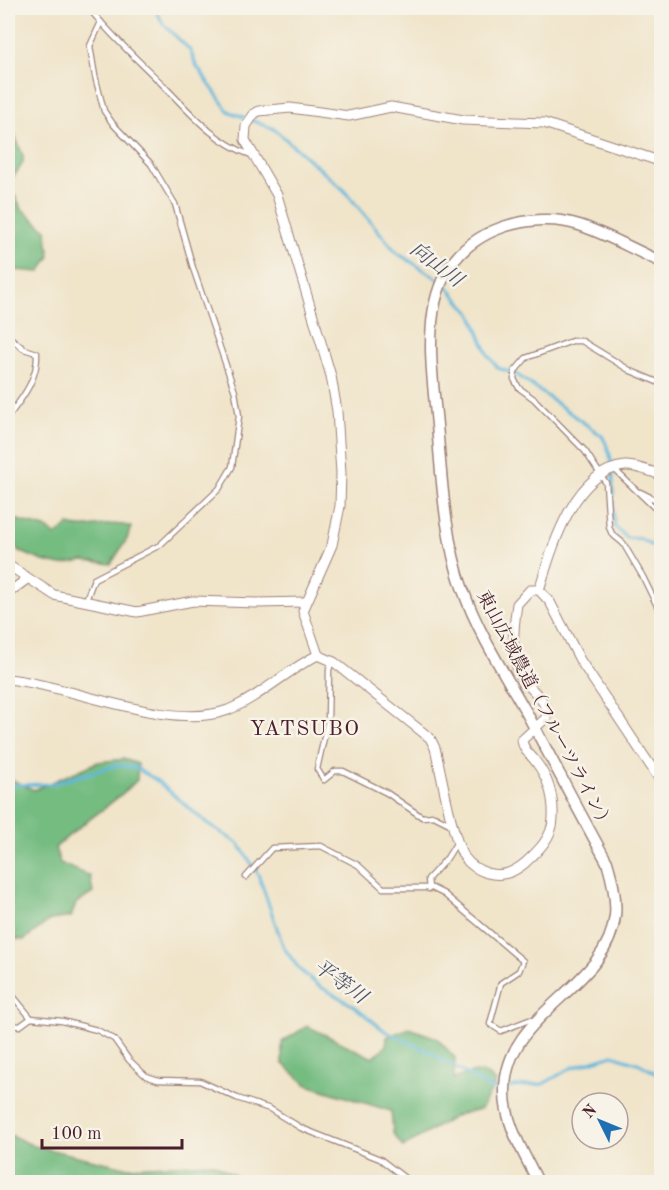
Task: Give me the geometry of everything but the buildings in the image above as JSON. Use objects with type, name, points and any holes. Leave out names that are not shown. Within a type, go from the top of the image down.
[{"type":"street","points":[[318,655],[303,611],[332,545],[340,506],[342,472],[337,411],[331,376],[277,195],[245,140],[247,125],[254,114],[259,111],[290,108],[349,116],[391,106],[463,120],[544,123],[662,162]]},
{"type":"street","name":"東山広域農道（フルーツライン）","points":[[538,1182],[511,1123],[505,1094],[506,1073],[512,1053],[536,1021],[591,967],[603,950],[611,933],[615,908],[607,862],[475,620],[452,556],[445,514],[431,361],[430,324],[436,292],[446,272],[476,240],[513,224],[555,220],[579,225],[662,262]]},
{"type":"street","points":[[539,590],[566,514],[579,495],[601,475],[627,465],[662,475]]},
{"type":"street","points":[[8,565],[54,595],[137,612],[193,601],[305,602]]},
{"type":"street","points":[[8,593],[27,579]]},
{"type":"street","points":[[318,655],[332,660],[429,738],[435,748],[457,841],[463,857],[472,867],[495,875],[507,874],[518,869],[546,841],[553,820],[548,784],[539,766],[523,747],[522,740],[546,718],[547,713],[545,705],[521,676],[516,663],[517,604],[522,595],[530,590],[539,590],[550,602],[580,660],[662,783]]},
{"type":"street","points":[[8,679],[28,681],[148,710],[206,715],[229,710],[318,655]]},
{"type":"lane","points":[[89,8],[196,122],[243,152],[254,156]]},
{"type":"lane","points":[[86,600],[94,579],[160,545],[226,481],[237,443],[239,416],[235,392],[193,268],[175,204],[151,164],[112,124],[104,111],[90,45],[101,22]]},
{"type":"lane","points":[[8,336],[24,349],[37,353],[37,366],[28,390],[8,417]]},
{"type":"lane","points":[[662,384],[631,371],[582,341],[564,342],[526,358],[515,371],[516,383],[585,451],[606,483],[609,527],[612,534],[623,543],[638,568],[662,616]]},
{"type":"lane","points":[[614,469],[662,515]]},
{"type":"lane","points":[[635,489],[662,503]]},
{"type":"lane","points":[[332,660],[329,670],[328,720],[317,769],[320,777],[324,780],[335,771],[343,771],[387,793],[401,806],[422,817],[434,816],[454,827]]},
{"type":"lane","points":[[429,889],[428,879],[447,858],[457,841]]},
{"type":"lane","points":[[248,875],[272,848],[321,846],[358,865],[383,888],[429,889],[456,901],[523,961],[519,971],[501,982],[490,1024],[501,1031],[529,1020],[536,1021]]},
{"type":"lane","points":[[8,990],[31,1018]]},
{"type":"lane","points":[[8,1025],[20,1026],[31,1018],[62,1021],[98,1030],[114,1039],[129,1060],[146,1076],[158,1080],[180,1078],[200,1081],[237,1098],[270,1109],[301,1128],[380,1159],[410,1182]]},
{"type":"green space","points":[[8,97],[10,118],[23,162],[8,183]]},
{"type":"green space","points":[[8,183],[22,209],[46,230],[50,256],[40,272],[14,270],[12,284],[8,289]]},
{"type":"green space","points":[[8,517],[48,529],[56,536],[68,525],[84,527],[115,524],[131,527],[127,539],[111,564],[83,561],[61,565],[43,561],[19,551],[8,539]]},
{"type":"green space","points":[[124,759],[138,764],[137,780],[55,848],[60,863],[90,876],[93,893],[76,903],[71,917],[50,920],[24,940],[8,938],[8,778],[34,790],[98,762]]},
{"type":"green space","points":[[307,1026],[373,1058],[386,1046],[387,1037],[409,1028],[437,1038],[455,1058],[454,1079],[476,1072],[486,1074],[496,1082],[481,1109],[457,1115],[403,1147],[393,1133],[391,1111],[307,1085],[282,1063],[282,1042]]},
{"type":"green space","points":[[8,1134],[34,1146],[125,1167],[213,1163],[247,1182],[8,1182]]},
{"type":"waterway","name":"向山川","points":[[155,8],[163,24],[190,50],[196,65],[228,111],[274,129],[343,189],[397,253],[440,280]]},
{"type":"waterway","name":"向山川","points":[[445,284],[472,315],[488,355],[498,368],[516,374],[602,436],[611,459],[615,527],[627,538],[641,539],[662,552]]},
{"type":"waterway","name":"平等川","points":[[8,785],[51,784],[118,765],[136,768],[156,780],[208,824],[239,844],[258,874],[284,948],[300,970],[319,986],[354,1006],[385,1031],[428,1051],[492,1089],[543,1084],[571,1068],[613,1055],[640,1064],[662,1077]]},
{"type":"district","name":"YATSUBO","points":[[305,728]]}]
